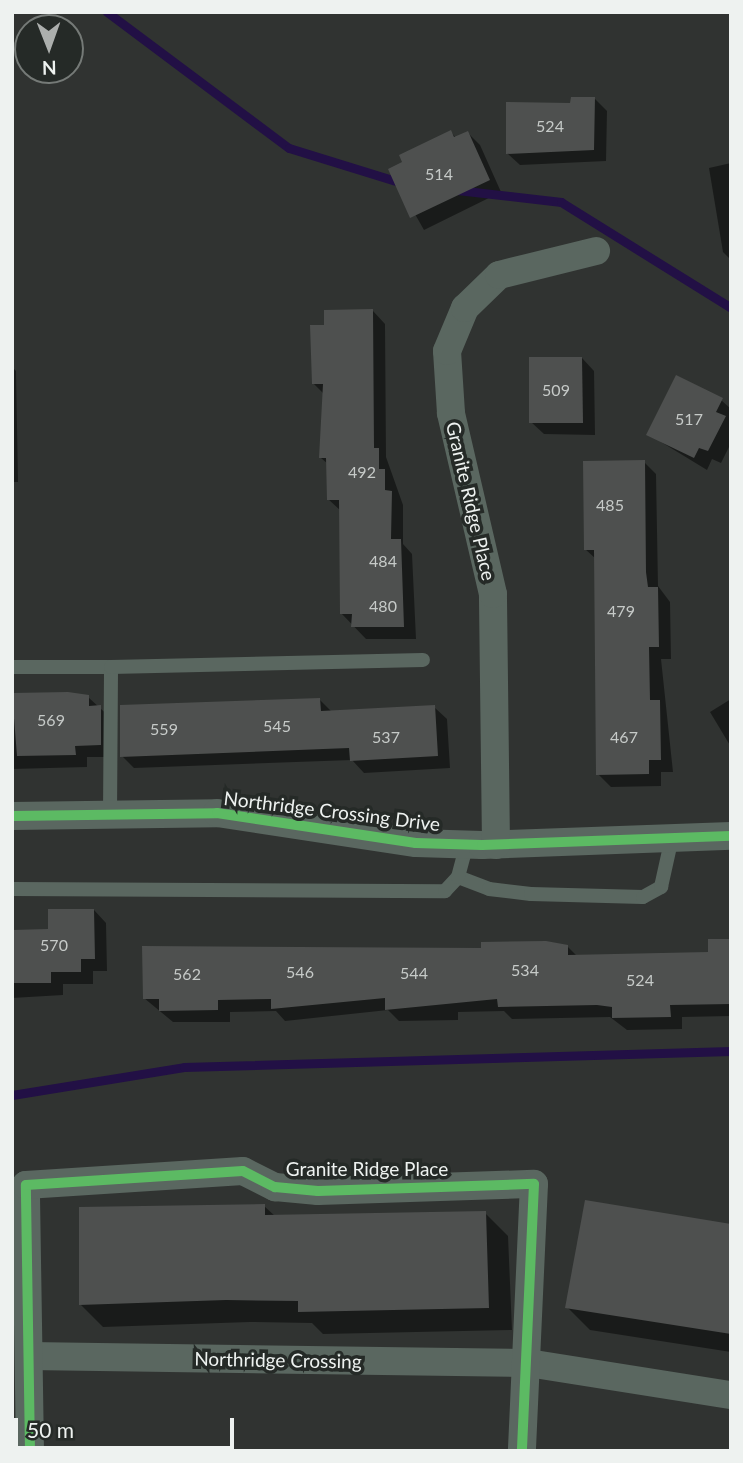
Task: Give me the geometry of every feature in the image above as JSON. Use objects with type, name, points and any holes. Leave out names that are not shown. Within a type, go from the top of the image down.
[{"type":"street","name":"Granite Ridge Place","points":[[496,845],[493,594],[451,413],[447,351],[465,308],[499,275],[596,251]]},
{"type":"street","name":"Northridge Crossing Drive","points":[[12,816],[217,813],[467,844],[496,845],[671,842],[731,836]]},
{"type":"street","name":"Granite Ridge Place","points":[[20,1324],[26,1185],[243,1171],[275,1187],[318,1191],[534,1184],[528,1363]]},
{"type":"street","points":[[20,1324],[29,1356],[30,1451]]},
{"type":"street","name":"Northridge Crossing","points":[[29,1356],[528,1363],[731,1395]]},
{"type":"street","points":[[522,1451],[528,1363]]},
{"type":"lane","points":[[12,667],[423,660]]},
{"type":"lane","points":[[110,815],[111,667]]},
{"type":"lane","points":[[458,877],[489,889],[531,894],[643,897],[660,887],[671,842]]},
{"type":"lane","points":[[12,889],[445,891],[458,877],[467,844]]},
{"type":"building","points":[[571,97],[595,97],[594,150],[506,154],[506,102],[570,103]]},
{"type":"building","points":[[451,130],[454,137],[468,131],[490,180],[410,218],[388,169],[402,162],[399,155]]},
{"type":"building","points":[[373,309],[374,448],[379,448],[379,469],[385,469],[385,490],[392,491],[391,539],[401,539],[404,627],[351,627],[352,614],[340,614],[339,500],[327,500],[326,458],[319,458],[323,384],[312,384],[310,325],[324,325],[324,310]]},
{"type":"building","points":[[529,357],[582,357],[583,423],[529,423]]},
{"type":"building","points":[[676,375],[723,398],[716,412],[726,416],[708,451],[699,448],[694,458],[646,435]]},
{"type":"building","points":[[645,460],[646,572],[648,587],[658,587],[659,647],[649,647],[650,700],[660,700],[661,760],[649,760],[649,774],[596,775],[594,550],[584,550],[583,461]]},
{"type":"building","points":[[68,692],[89,695],[89,706],[101,705],[101,745],[75,746],[76,755],[17,756],[12,693]]},
{"type":"building","points":[[320,698],[321,711],[435,705],[438,756],[350,761],[349,748],[120,757],[120,705]]},
{"type":"building","points":[[48,909],[94,909],[95,959],[81,959],[81,972],[51,972],[51,983],[12,983],[12,930],[48,929]]},
{"type":"building","points":[[708,939],[731,939],[731,1004],[670,1005],[671,1017],[612,1018],[612,1007],[597,1005],[498,1007],[497,999],[385,1010],[385,998],[271,1009],[271,999],[218,1000],[218,1010],[159,1011],[159,999],[143,999],[142,946],[481,948],[481,942],[546,941],[568,945],[568,955],[708,952]]},
{"type":"building","points":[[585,1200],[731,1224],[731,1334],[565,1308]]},
{"type":"building","points":[[265,1204],[265,1215],[486,1211],[489,1308],[298,1312],[298,1301],[226,1300],[79,1305],[79,1207]]},
{"type":"waterway","points":[[107,12],[289,148],[405,184]]},
{"type":"waterway","points":[[457,190],[561,202],[731,308]]},
{"type":"waterway","points":[[12,1095],[184,1067],[731,1051]]},
{"type":"cycle path","points":[[12,816],[217,813],[416,843],[482,845],[731,836]]},
{"type":"cycle path","points":[[30,1451],[26,1185],[243,1171],[275,1187],[318,1191],[534,1184],[522,1451]]}]
